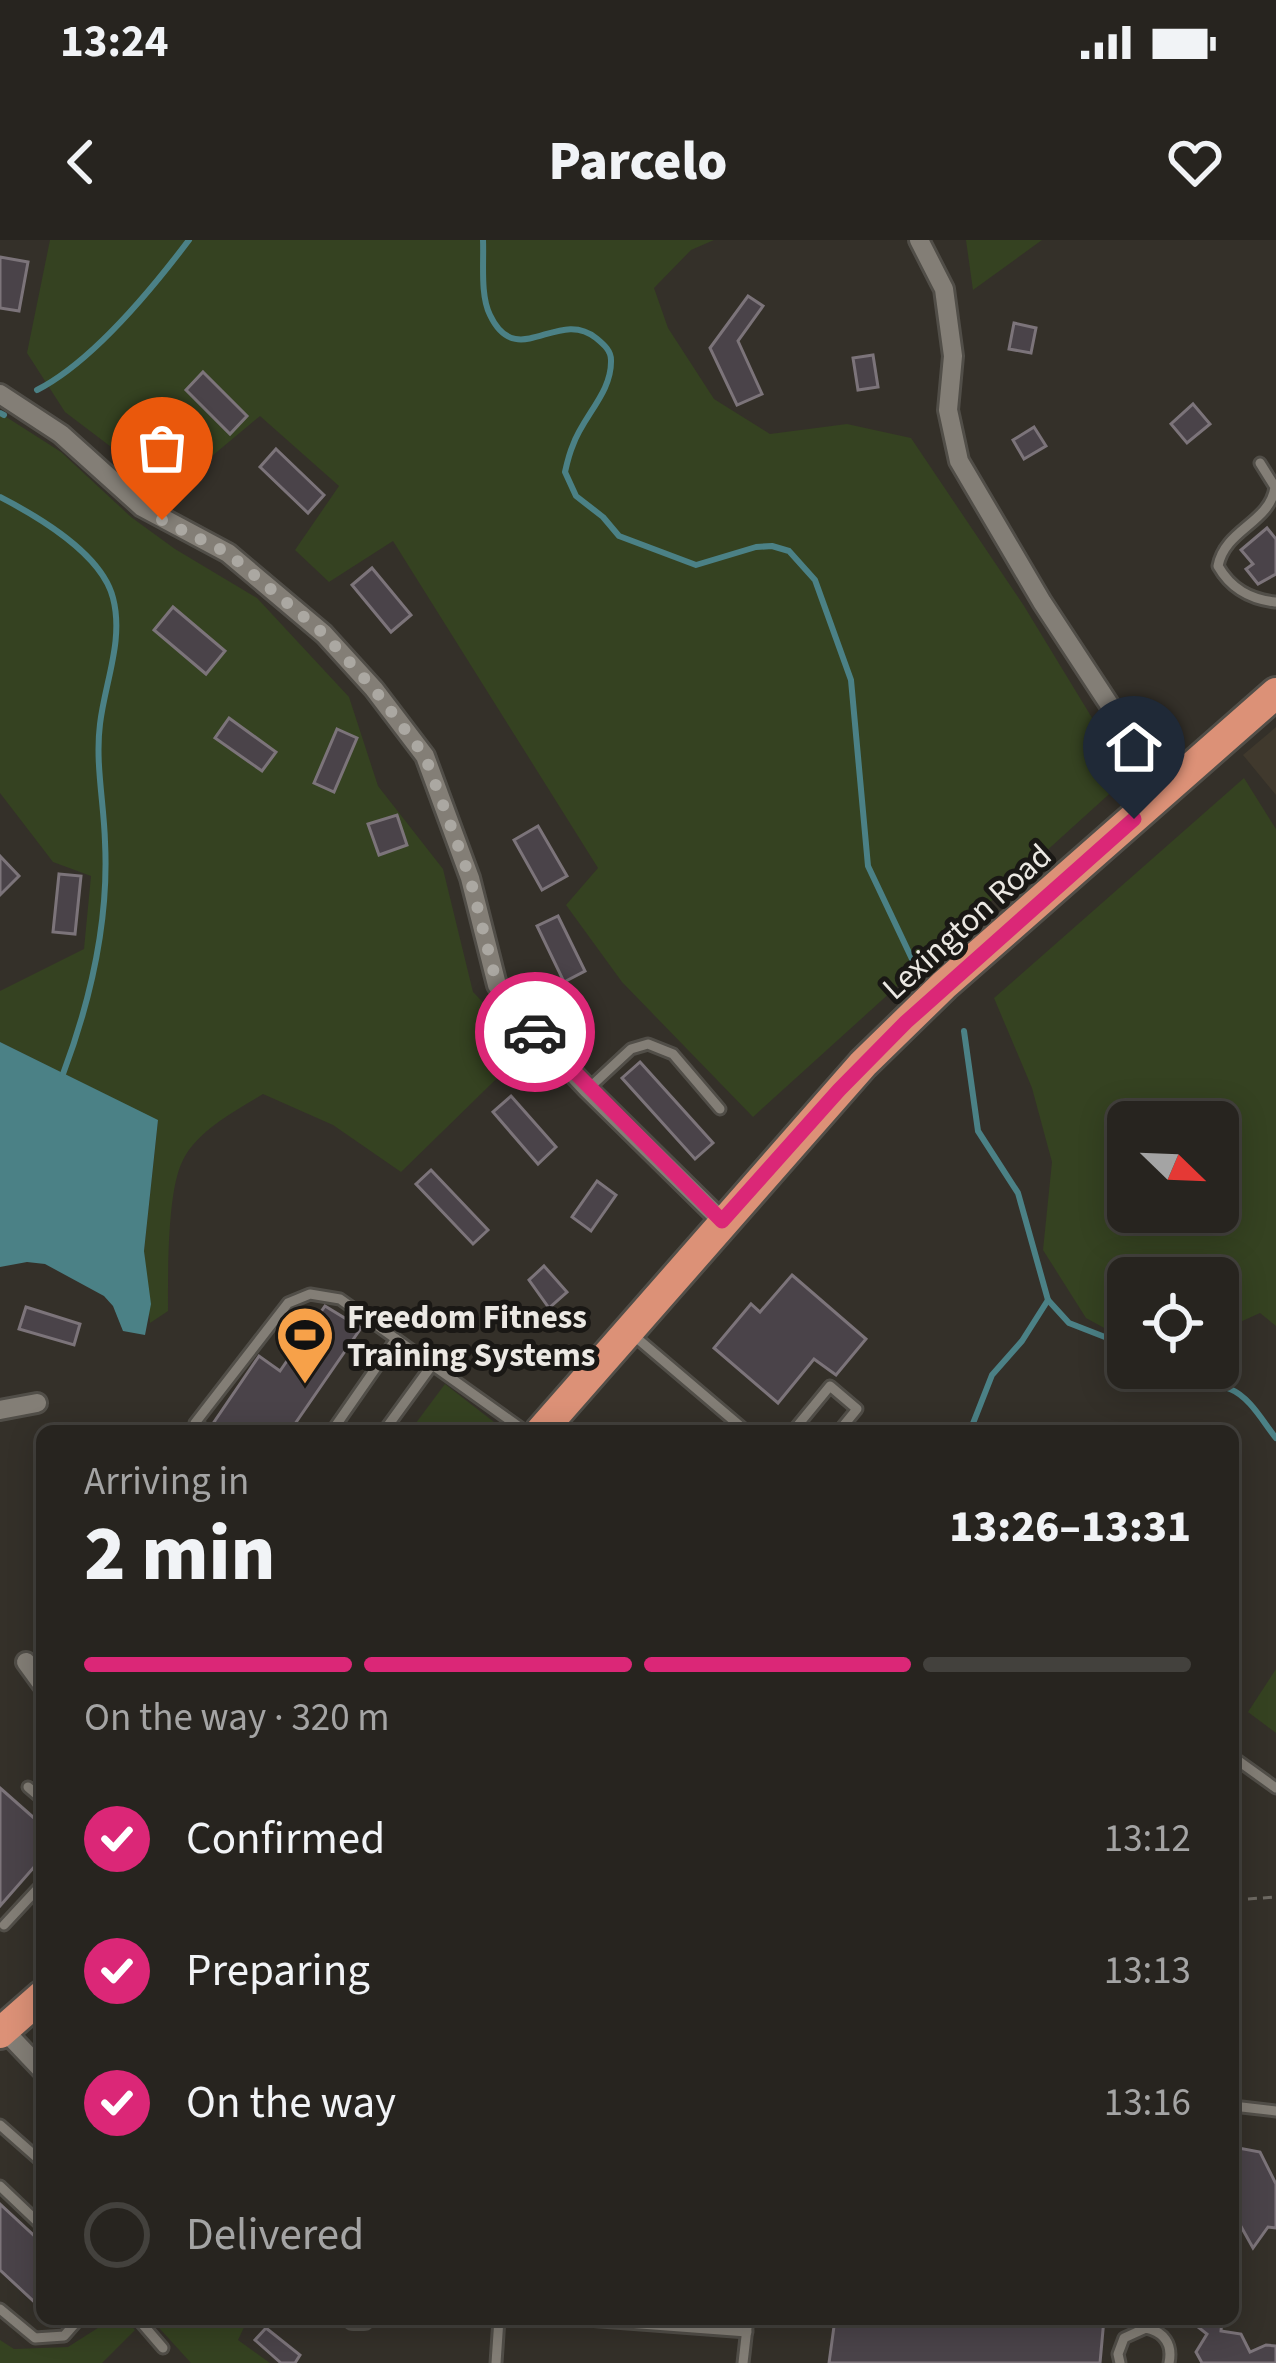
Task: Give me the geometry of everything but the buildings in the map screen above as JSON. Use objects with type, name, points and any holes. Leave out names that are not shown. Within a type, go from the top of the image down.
[{"type":"highway","name":"Lexington Road","points":[[546,1425],[847,1081],[906,1022],[1276,693]]},
{"type":"highway","points":[[2,2031],[35,2002]]},
{"type":"street","points":[[919,240],[944,289],[953,356],[948,410],[959,461],[1042,602],[1166,791]]},
{"type":"street","points":[[0,394],[61,434],[142,507],[228,553],[324,634],[374,689],[432,772],[470,878],[497,985],[513,1009],[587,1089],[722,1221]]},
{"type":"street","points":[[0,1410],[37,1403]]},
{"type":"street","points":[[26,1662],[36,1676]]},
{"type":"street","points":[[2,2031],[36,2064]]},
{"type":"lane","points":[[1260,463],[1275,487],[1274,498],[1230,539],[1220,554],[1219,566],[1238,590],[1276,603]]},
{"type":"lane","points":[[587,1089],[631,1049],[648,1044],[673,1054],[720,1109]]},
{"type":"lane","points":[[198,1425],[195,1423],[288,1303],[310,1294],[340,1299],[517,1425]]},
{"type":"lane","points":[[627,1330],[739,1425]]},
{"type":"lane","points":[[336,1425],[396,1339]]},
{"type":"lane","points":[[388,1425],[432,1365]]},
{"type":"lane","points":[[798,1425],[830,1386],[857,1409],[844,1425]]},
{"type":"lane","points":[[1239,1761],[1276,1788]]},
{"type":"lane","points":[[28,1787],[36,1794]]},
{"type":"lane","points":[[4,1924],[36,1893]]},
{"type":"lane","points":[[1239,2107],[1276,2111]]},
{"type":"lane","points":[[0,2126],[36,2157]]},
{"type":"lane","points":[[0,2186],[36,2220]]},
{"type":"lane","points":[[0,2308],[35,2338],[64,2336],[74,2325]]},
{"type":"lane","points":[[143,2325],[163,2348]]},
{"type":"lane","points":[[496,2363],[499,2325]]},
{"type":"lane","points":[[654,2325],[747,2332]]},
{"type":"lane","points":[[742,2363],[748,2325]]},
{"type":"lane","points":[[1120,2363],[1124,2338],[1146,2328],[1168,2342],[1169,2363]]},
{"type":"path","points":[[1239,1900],[1276,1897]]},
{"type":"shaded area","points":[[1276,727],[1276,795],[1243,755]]},
{"type":"green space","points":[[50,240],[714,240],[691,250],[654,288],[668,328],[714,399],[770,434],[847,424],[911,438],[1024,606],[1128,777],[753,1117],[622,982],[566,905],[598,868],[393,541],[329,582],[295,550],[339,486],[260,416],[175,487],[131,462],[65,412],[27,353]]},
{"type":"green space","points":[[966,240],[1042,240],[973,290]]},
{"type":"green space","points":[[0,413],[61,452],[131,517],[175,549],[257,598],[349,697],[378,786],[443,869],[473,992],[528,1048],[401,1172],[333,1125],[263,1094],[219,1122],[190,1149],[178,1174],[170,1233],[168,1311],[150,1323],[144,1251],[158,1121],[0,1042],[0,991],[84,949],[91,876],[53,862],[0,793]]},
{"type":"green space","points":[[1244,778],[1276,829],[1276,1326],[1260,1313],[1239,1322],[1239,1257],[1107,1257],[1107,1330],[1086,1318],[1043,1250],[1052,1162],[1032,1088],[994,998]]},
{"type":"green space","points":[[445,1384],[494,1422],[494,1425],[414,1425]]},
{"type":"green space","points":[[1276,1669],[1276,1733],[1248,1712]]},
{"type":"green space","points":[[103,2325],[130,2325],[135,2330],[102,2363],[0,2363],[0,2340],[14,2349],[68,2347]]},
{"type":"green space","points":[[156,2325],[245,2325],[238,2340],[270,2363],[191,2363]]},
{"type":"water","points":[[0,1042],[158,1120],[144,1251],[151,1304],[145,1335],[123,1331],[104,1296],[45,1264],[0,1267]]},
{"type":"waterway","points":[[37,390],[100,343],[189,240]]},
{"type":"waterway","points":[[483,240],[485,298],[501,331],[525,339],[582,330],[610,353],[607,383],[578,434],[565,472],[576,496],[619,536],[696,565],[772,546],[789,551],[815,580],[851,680],[868,866],[912,959]]},
{"type":"waterway","points":[[0,413],[4,415]]},
{"type":"waterway","points":[[0,497],[49,526],[96,566],[107,582],[116,614],[99,739],[105,871],[101,931],[82,1018],[63,1074]]},
{"type":"waterway","points":[[964,1031],[978,1131],[1018,1193],[1048,1300],[1022,1341],[992,1375],[972,1425]]},
{"type":"waterway","points":[[1048,1300],[1069,1323],[1107,1338]]},
{"type":"waterway","points":[[1228,1389],[1250,1404],[1276,1438]]},
{"type":"way so far","points":[[162,520],[228,553],[324,634],[425,756],[470,878],[497,985],[535,1032]]},
{"type":"place","name":"Freedom Fitness Training Systems","points":[[305,1386]]},
{"type":"route","points":[[535,1032],[722,1221],[906,1022],[1134,819]]}]
